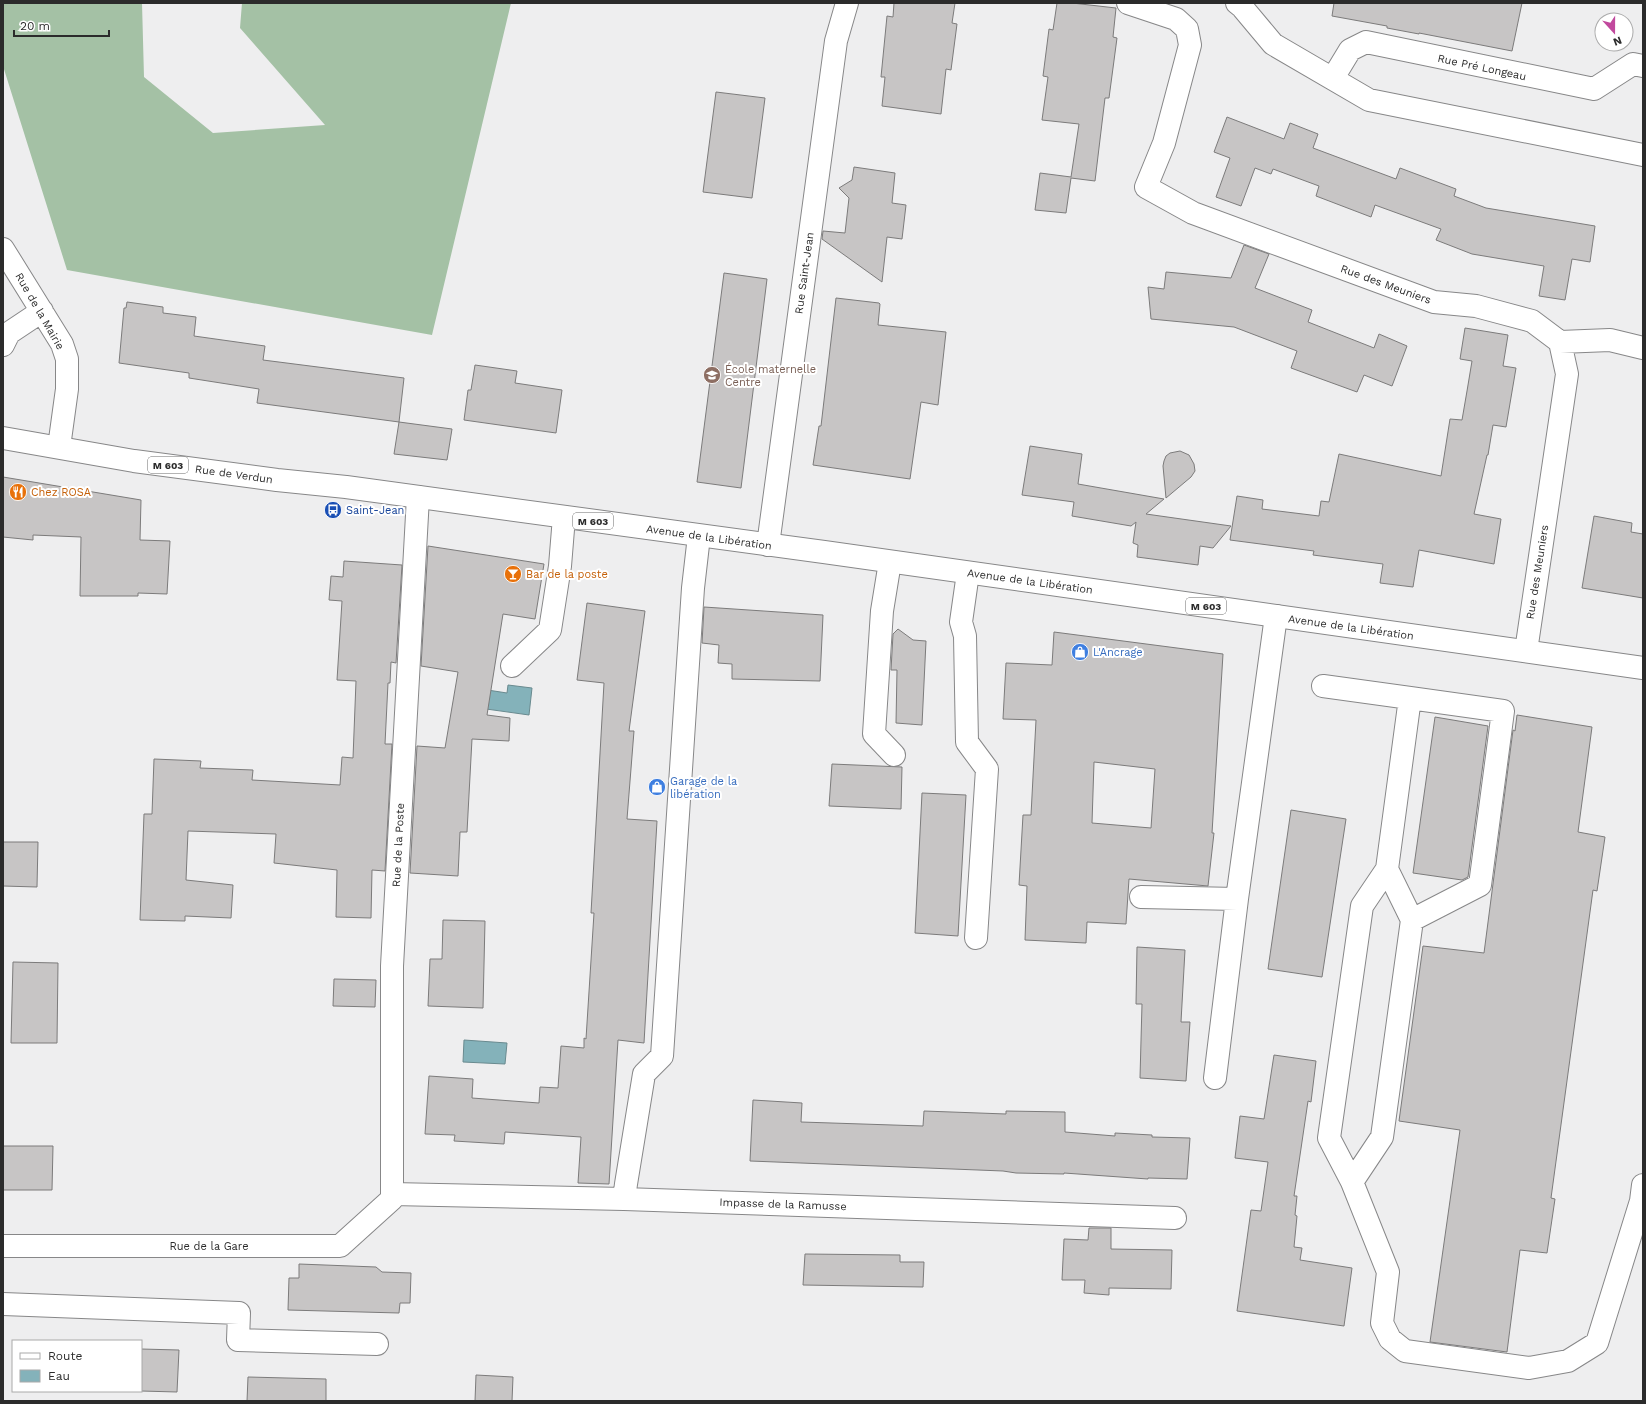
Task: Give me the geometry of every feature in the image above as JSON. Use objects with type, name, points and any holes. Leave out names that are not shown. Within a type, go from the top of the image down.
[{"type":"street","name":"Rue Saint-Jean","points":[[768,545],[836,41],[847,3]]},
{"type":"street","name":"Rue des Meuniers","points":[[1128,3],[1176,19],[1186,29],[1190,45],[1164,143],[1146,187],[1193,213],[1434,302],[1476,306],[1532,321],[1560,342],[1567,374],[1526,651]]},
{"type":"street","points":[[1237,3],[1273,44],[1369,100],[1643,155]]},
{"type":"street","name":"Rue Pré Longeau","points":[[1333,78],[1350,50],[1366,42],[1594,89],[1633,64],[1643,66]]},
{"type":"street","name":"Rue de la Mairie","points":[[3,249],[62,344],[67,359],[66,395],[59,447]]},
{"type":"street","points":[[3,345],[9,333],[42,311]]},
{"type":"street","points":[[1560,342],[1610,340],[1643,348]]},
{"type":"street","name":"Rue de Verdun","points":[[3,438],[142,462],[418,497]]},
{"type":"street","name":"Avenue de la Libération","points":[[418,497],[1643,668]]},
{"type":"street","name":"Rue de la Poste","points":[[392,1194],[392,966],[418,497]]},
{"type":"street","points":[[512,666],[550,630],[560,566],[564,517]]},
{"type":"street","points":[[624,1199],[644,1074],[662,1056],[693,588],[699,536]]},
{"type":"street","points":[[890,562],[882,611],[874,734],[894,755]]},
{"type":"street","points":[[968,573],[961,622],[966,636],[967,742],[987,769],[976,938]]},
{"type":"street","points":[[1215,1078],[1276,616]]},
{"type":"street","points":[[1323,686],[1503,711],[1480,885],[1412,920]]},
{"type":"street","points":[[1410,698],[1387,869],[1362,906],[1329,1138],[1352,1182],[1388,1272],[1382,1323],[1390,1339],[1405,1351],[1528,1368],[1568,1361],[1597,1343],[1642,1196]]},
{"type":"street","points":[[1352,1182],[1382,1137],[1412,920],[1387,869]]},
{"type":"street","points":[[1141,896],[1238,899]]},
{"type":"street","name":"Impasse de la Ramusse","points":[[392,1194],[624,1199],[1175,1218]]},
{"type":"street","name":"Rue de la Gare","points":[[3,1246],[340,1246],[392,1199],[392,1194]]},
{"type":"street","points":[[3,1304],[239,1313],[238,1340],[377,1344]]},
{"type":"green space","points":[[3,3],[142,3],[144,77],[213,133],[325,125],[240,28],[242,3],[511,3],[432,335],[67,270],[3,66]]},
{"type":"water","points":[[508,685],[532,688],[529,715],[479,708],[481,689],[507,693]]},
{"type":"water","points":[[464,1040],[507,1043],[505,1064],[463,1062]]},
{"type":"building","points":[[894,3],[955,3],[952,23],[957,24],[951,70],[946,69],[941,114],[882,106],[885,77],[881,77],[887,16],[893,17]]},
{"type":"building","points":[[1057,3],[1072,3],[1116,8],[1113,37],[1117,38],[1109,98],[1105,98],[1095,181],[1071,178],[1066,213],[1035,210],[1040,173],[1071,177],[1079,124],[1042,120],[1048,77],[1043,76],[1049,29],[1053,30]]},
{"type":"building","points":[[1334,3],[1522,3],[1512,51],[1387,28],[1387,26],[1332,16]]},
{"type":"building","points":[[716,92],[765,98],[752,198],[703,192]]},
{"type":"building","points":[[1227,117],[1284,139],[1290,123],[1318,134],[1313,148],[1396,179],[1400,168],[1456,189],[1454,196],[1486,208],[1595,226],[1590,262],[1572,259],[1565,300],[1539,296],[1544,266],[1472,254],[1436,240],[1441,229],[1375,205],[1371,217],[1316,196],[1319,186],[1273,169],[1271,174],[1255,168],[1241,206],[1216,197],[1230,158],[1214,152]]},
{"type":"building","points":[[854,167],[895,173],[892,203],[906,205],[902,239],[887,237],[882,282],[822,239],[823,231],[845,233],[849,198],[839,188],[852,180]]},
{"type":"building","points":[[1244,245],[1269,254],[1255,288],[1312,310],[1308,322],[1374,348],[1379,334],[1407,346],[1392,386],[1364,375],[1357,392],[1291,368],[1297,351],[1234,327],[1151,319],[1148,287],[1164,289],[1166,272],[1231,278]]},
{"type":"building","points":[[724,273],[767,279],[741,488],[697,482]]},
{"type":"building","points":[[836,298],[879,303],[878,325],[946,332],[938,405],[921,402],[910,479],[813,465],[819,426],[821,426]]},
{"type":"building","points":[[127,302],[163,307],[163,313],[196,317],[194,336],[265,346],[263,360],[404,378],[399,422],[257,403],[259,389],[189,378],[189,373],[119,363],[124,308],[126,308]]},
{"type":"building","points":[[1465,328],[1508,335],[1503,366],[1516,368],[1506,427],[1493,425],[1488,455],[1474,514],[1501,519],[1494,564],[1419,550],[1413,587],[1380,583],[1383,564],[1313,555],[1314,551],[1230,540],[1237,496],[1263,500],[1262,509],[1319,516],[1321,501],[1329,502],[1339,454],[1441,476],[1450,419],[1462,420],[1472,361],[1460,359]]},
{"type":"building","points":[[475,365],[517,371],[515,383],[562,390],[556,433],[464,420],[468,390],[471,390]]},
{"type":"building","points":[[399,422],[452,429],[447,460],[394,454]]},
{"type":"building","points":[[1030,446],[1082,454],[1078,484],[1164,499],[1146,514],[1231,526],[1213,548],[1200,546],[1198,565],[1137,557],[1138,545],[1133,543],[1136,522],[1131,526],[1072,516],[1074,502],[1022,495]]},
{"type":"building","points":[[1180,451],[1189,455],[1194,464],[1195,471],[1191,477],[1166,498],[1163,466],[1164,461],[1166,456],[1170,453]]},
{"type":"building","points":[[3,477],[141,500],[140,540],[170,541],[167,594],[138,593],[138,596],[80,596],[81,537],[33,535],[33,540],[3,537]]},
{"type":"building","points":[[1594,516],[1632,523],[1631,532],[1643,534],[1643,598],[1582,588]]},
{"type":"building","points":[[428,546],[544,564],[535,619],[503,614],[487,715],[510,718],[509,741],[472,739],[467,832],[460,832],[458,876],[410,873],[417,746],[445,748],[458,672],[421,666]]},
{"type":"building","points":[[344,561],[402,565],[396,663],[391,662],[390,683],[388,683],[385,744],[392,744],[385,871],[372,870],[371,918],[336,917],[337,870],[274,863],[276,834],[188,831],[186,880],[233,885],[231,918],[185,916],[185,921],[140,920],[144,814],[152,814],[154,759],[201,761],[200,768],[253,770],[252,780],[340,785],[342,757],[353,758],[356,681],[337,680],[342,601],[329,600],[331,576],[343,577]]},
{"type":"building","points":[[587,603],[645,611],[629,731],[634,731],[627,819],[657,821],[644,1043],[618,1040],[609,1184],[578,1183],[581,1137],[505,1132],[504,1144],[454,1141],[455,1135],[425,1134],[429,1076],[473,1079],[472,1098],[539,1103],[540,1087],[558,1088],[561,1046],[584,1048],[584,1038],[586,1039],[594,913],[591,913],[604,683],[577,680]]},
{"type":"building","points":[[704,607],[823,615],[820,681],[732,679],[732,664],[718,663],[719,645],[702,643]]},
{"type":"building","points":[[898,629],[913,640],[926,641],[922,725],[896,723],[897,670],[891,670],[893,634]]},
{"type":"building","points":[[1054,632],[1223,654],[1212,833],[1214,833],[1208,886],[1129,879],[1126,924],[1087,922],[1086,943],[1025,940],[1027,886],[1019,885],[1023,815],[1031,815],[1036,720],[1003,719],[1006,663],[1052,665]],"holes":[[[1094,762],[1155,769],[1151,828],[1092,823]]]},
{"type":"building","points":[[1517,715],[1592,727],[1578,832],[1605,837],[1597,891],[1593,890],[1551,1198],[1555,1199],[1547,1253],[1520,1250],[1507,1352],[1430,1342],[1460,1130],[1399,1121],[1423,946],[1484,953],[1513,730],[1515,731]]},
{"type":"building","points":[[1435,717],[1488,726],[1468,877],[1462,880],[1413,873]]},
{"type":"building","points":[[832,764],[902,767],[901,809],[829,806]]},
{"type":"building","points":[[922,793],[966,795],[958,936],[915,933]]},
{"type":"building","points":[[1291,810],[1346,819],[1322,977],[1268,969]]},
{"type":"building","points":[[3,842],[38,842],[37,887],[3,886]]},
{"type":"building","points":[[443,920],[485,921],[483,1008],[428,1006],[430,959],[442,959]]},
{"type":"building","points":[[1137,947],[1185,950],[1181,1022],[1190,1022],[1186,1081],[1140,1078],[1142,1004],[1136,1004]]},
{"type":"building","points":[[13,962],[58,963],[57,1043],[11,1043]]},
{"type":"building","points":[[334,979],[376,980],[375,1007],[333,1006]]},
{"type":"building","points":[[1274,1055],[1316,1061],[1311,1102],[1308,1101],[1294,1196],[1297,1196],[1295,1215],[1297,1216],[1294,1247],[1302,1248],[1300,1260],[1352,1268],[1344,1326],[1237,1311],[1251,1210],[1261,1211],[1268,1162],[1235,1158],[1240,1116],[1264,1119]]},
{"type":"building","points":[[753,1100],[802,1103],[801,1122],[923,1126],[924,1111],[1006,1114],[1006,1111],[1065,1112],[1065,1132],[1115,1136],[1115,1133],[1152,1135],[1152,1137],[1190,1138],[1187,1179],[1148,1179],[1064,1173],[1016,1173],[1003,1171],[750,1161]]},
{"type":"building","points":[[3,1146],[53,1146],[52,1190],[3,1190]]},
{"type":"building","points":[[1089,1228],[1111,1228],[1111,1249],[1172,1250],[1171,1289],[1109,1288],[1109,1295],[1084,1293],[1085,1280],[1062,1280],[1064,1239],[1088,1240]]},
{"type":"building","points":[[805,1254],[900,1255],[900,1262],[924,1262],[923,1287],[803,1285]]},
{"type":"building","points":[[299,1264],[376,1267],[382,1272],[411,1273],[410,1303],[400,1303],[399,1313],[288,1310],[289,1278],[299,1278]]},
{"type":"building","points":[[142,1349],[179,1350],[177,1392],[142,1391]]},
{"type":"building","points":[[476,1375],[513,1377],[512,1401],[475,1401]]},
{"type":"building","points":[[248,1377],[326,1379],[326,1401],[247,1401]]},
{"type":"place","name":"École maternelle Centre","points":[[712,375]]},
{"type":"place","name":"Chez ROSA","points":[[18,492]]},
{"type":"place","name":"Saint-Jean","points":[[333,510]]},
{"type":"place","name":"Bar de la poste","points":[[513,574]]},
{"type":"place","name":"L'Ancrage","points":[[1080,652]]},
{"type":"place","name":"Garage de la libération","points":[[657,787]]}]
